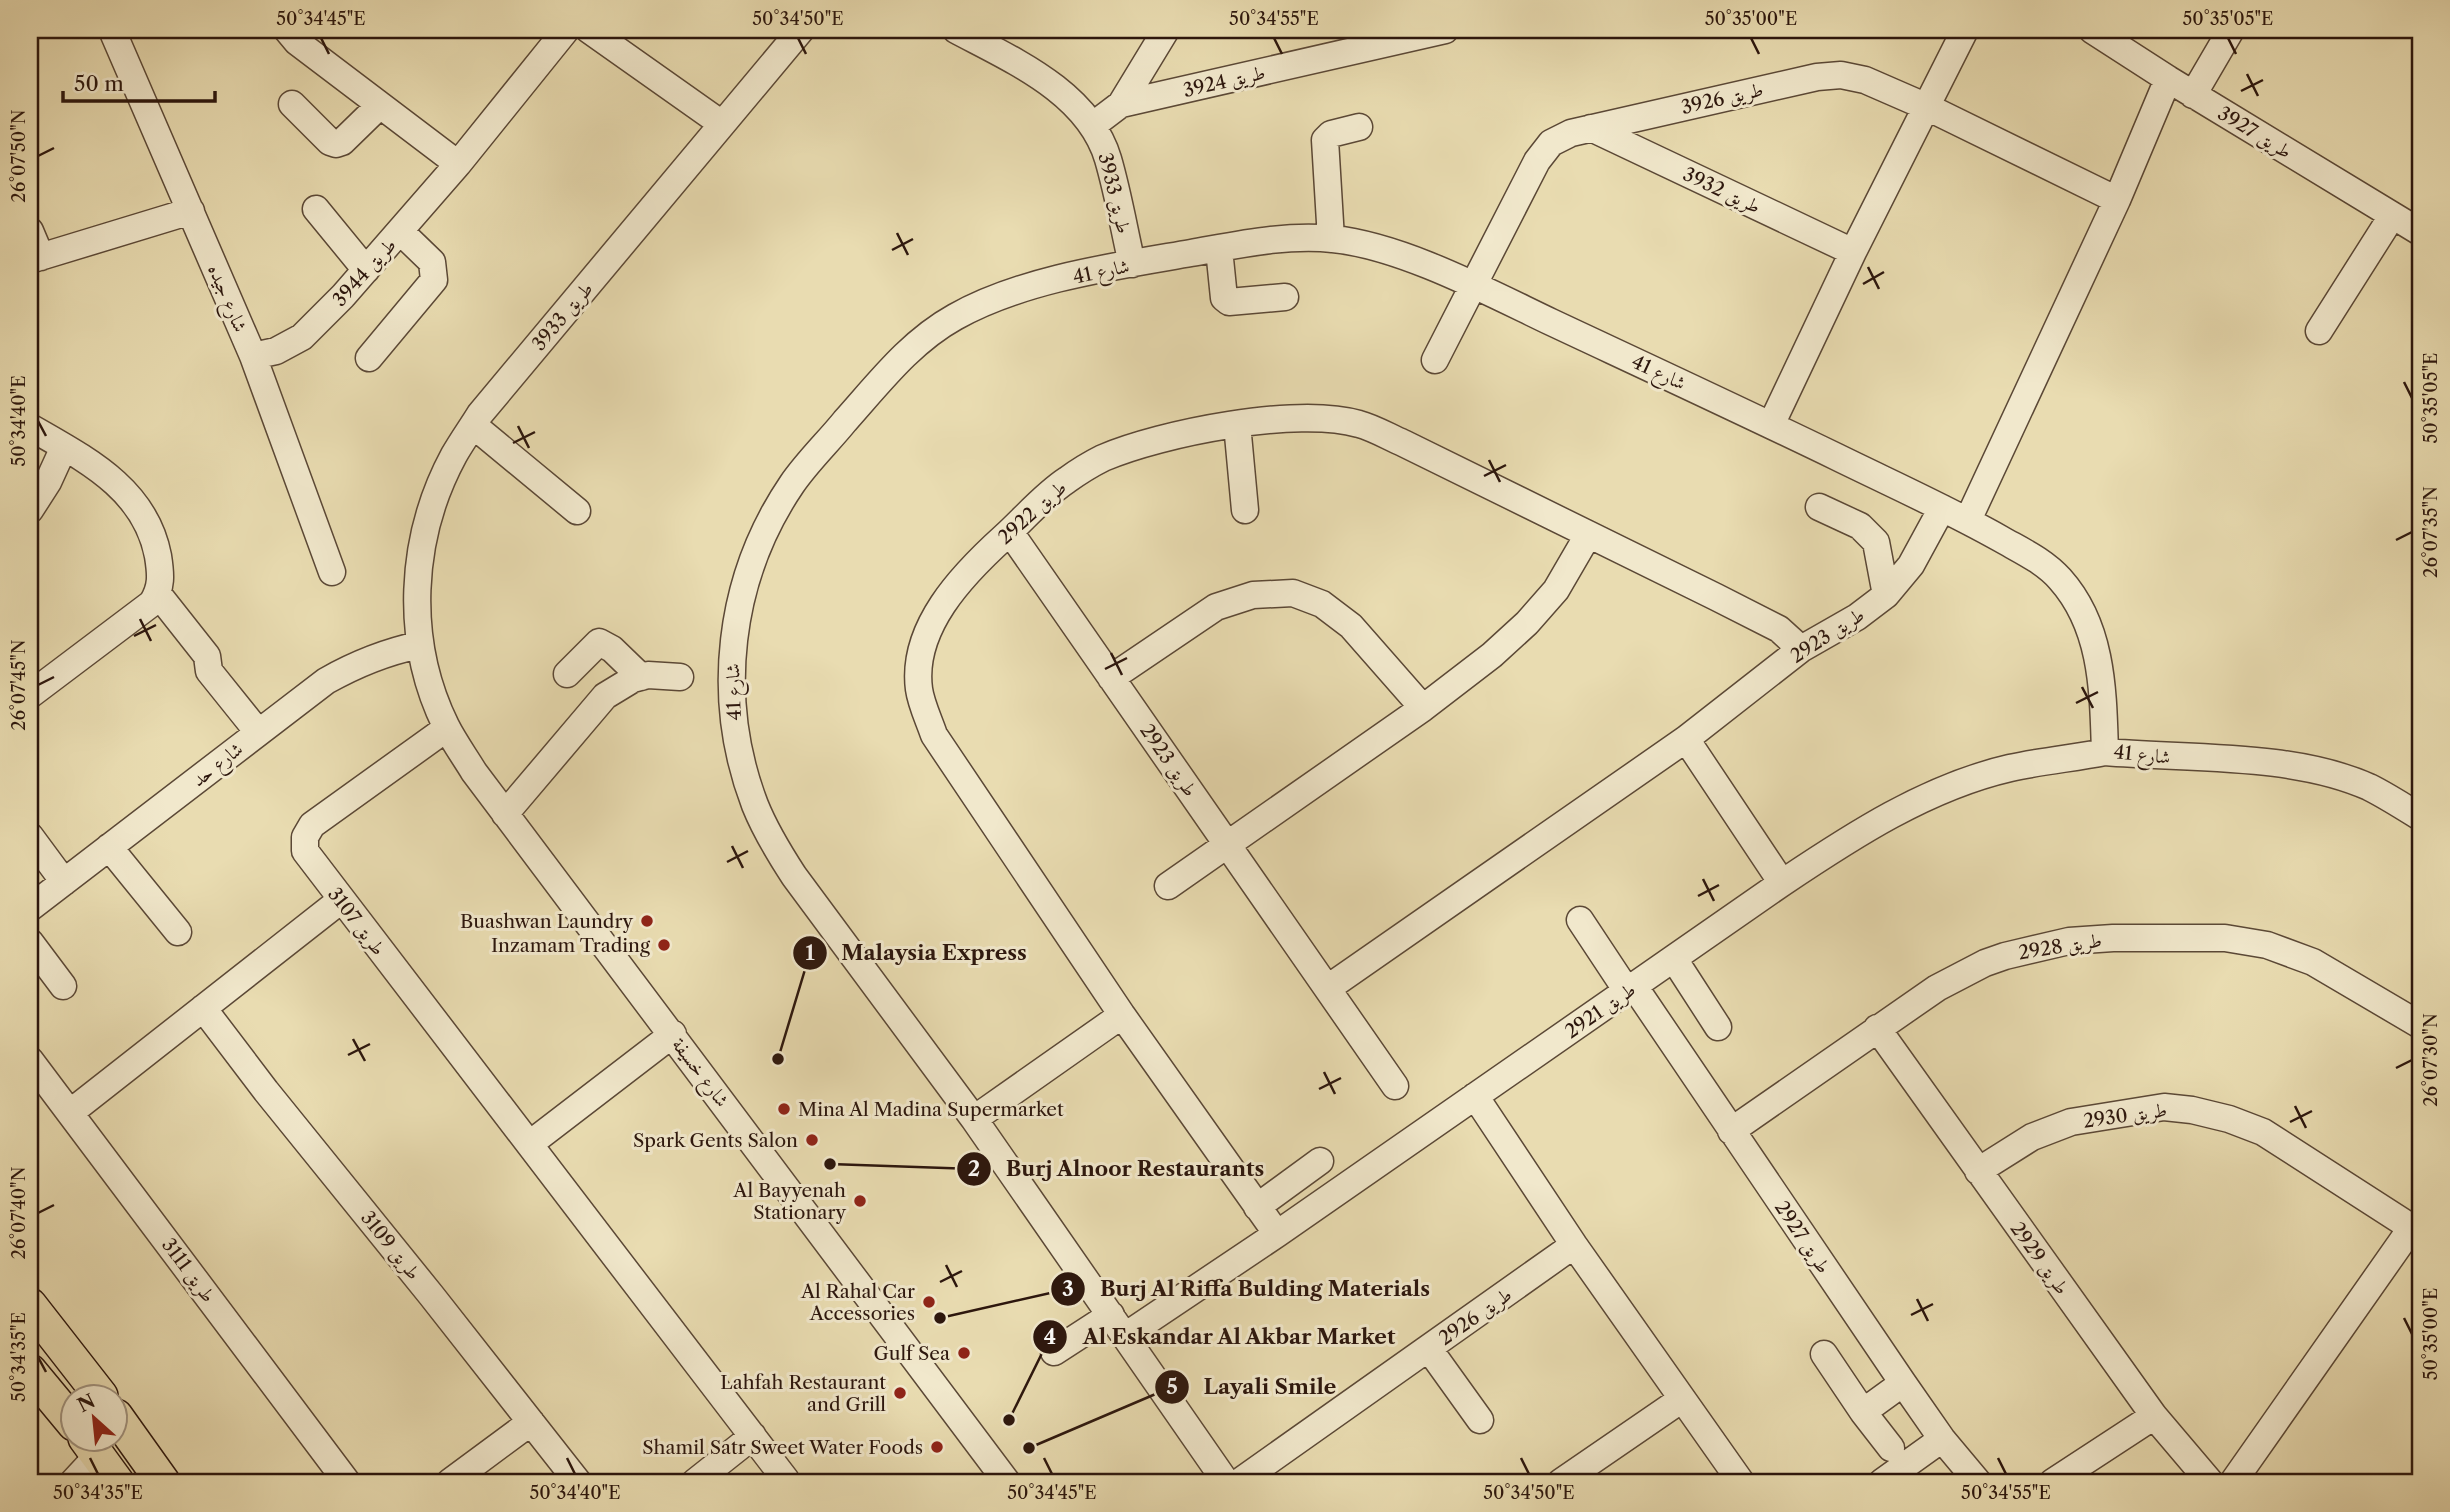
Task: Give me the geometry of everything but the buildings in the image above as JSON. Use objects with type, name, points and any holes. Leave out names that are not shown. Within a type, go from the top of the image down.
[{"type":"main road","points":[[33,1315],[89,1382]]},
{"type":"main road","points":[[30,1371],[41,1394],[60,1411]]},
{"type":"main road","points":[[130,1436],[163,1482]]},
{"type":"main road","points":[[95,1452],[117,1482]]},
{"type":"street","name":"شارع جيده","points":[[112,30],[253,356],[332,572]]},
{"type":"street","points":[[287,30],[297,41],[458,164]]},
{"type":"street","name":"طريق 3944","points":[[253,356],[275,351],[302,337],[401,232],[566,30]]},
{"type":"street","points":[[589,30],[722,124]]},
{"type":"street","name":"طريق 3933","points":[[419,645],[416,596],[422,548],[434,500],[454,455],[473,425],[801,30]]},
{"type":"street","name":"طريق 3933","points":[[956,30],[1026,67],[1055,88],[1092,126],[1108,158],[1132,264]]},
{"type":"street","points":[[1121,104],[1166,30]]},
{"type":"street","name":"طريق 3924","points":[[1092,126],[1121,104],[1360,40],[1445,30]]},
{"type":"street","points":[[1771,425],[1853,252],[1965,30]]},
{"type":"street","name":"طريق 3927","points":[[2092,30],[2193,95],[2420,232]]},
{"type":"street","points":[[2193,95],[2231,30]]},
{"type":"street","name":"طريق 3926","points":[[1435,360],[1543,151],[1560,137],[1591,128],[1829,75],[1865,80],[1927,107],[2117,200]]},
{"type":"street","points":[[1968,520],[2117,200],[2168,79]]},
{"type":"street","points":[[292,104],[335,144],[342,142],[380,105]]},
{"type":"street","points":[[1331,239],[1325,140],[1331,134],[1359,127]]},
{"type":"street","name":"طريق 3932","points":[[1591,128],[1853,252]]},
{"type":"street","points":[[316,209],[366,270]]},
{"type":"street","points":[[30,231],[36,258],[191,211]]},
{"type":"street","points":[[2319,331],[2392,216]]},
{"type":"street","points":[[369,358],[434,280],[432,262],[401,232]]},
{"type":"street","name":"شارع 41","points":[[1226,1482],[974,1119],[794,876],[773,843],[756,808],[743,771],[731,693],[732,648],[739,603],[771,519],[794,481],[904,354],[955,317],[983,303],[1045,283],[1132,264],[1287,239],[1331,239],[1363,244],[1402,257],[1474,285],[1771,425],[1968,520],[2045,564],[2076,600],[2095,642],[2104,696],[2105,752],[2298,766],[2369,787],[2420,817]]},
{"type":"street","points":[[1219,249],[1224,298],[1229,302],[1285,297]]},
{"type":"street","name":"طريق 2922","points":[[1277,1234],[1122,1014],[934,735],[919,691],[919,662],[927,631],[976,562],[1065,481],[1103,458],[1152,442],[1237,424],[1276,419],[1321,418],[1359,424],[1779,629],[1801,649]]},
{"type":"street","points":[[1237,424],[1245,510]]},
{"type":"street","points":[[473,425],[577,511]]},
{"type":"street","points":[[30,427],[118,483],[140,510],[155,542],[161,574],[158,594],[144,610],[30,695]]},
{"type":"street","points":[[30,510],[48,482],[64,447]]},
{"type":"street","points":[[1819,507],[1860,526],[1876,542],[1886,595]]},
{"type":"street","name":"طريق 2923","points":[[1328,988],[1686,739],[1801,649],[1857,617],[1886,595],[1911,565],[1942,508]]},
{"type":"street","name":"طريق 2923","points":[[1010,532],[1395,1086]]},
{"type":"street","points":[[1168,886],[1423,708],[1492,655],[1527,623],[1556,590],[1588,535]]},
{"type":"street","points":[[1111,678],[1216,607],[1253,595],[1293,593],[1322,604],[1351,625],[1423,708]]},
{"type":"street","points":[[158,594],[207,656],[209,671],[258,733]]},
{"type":"street","points":[[567,674],[599,642],[612,649],[641,677]]},
{"type":"street","name":"شارع خسيفة","points":[[419,645],[429,685],[447,728],[474,772],[673,1034],[995,1478]]},
{"type":"street","name":"شارع حد","points":[[30,908],[310,693],[344,671],[380,655],[419,645]]},
{"type":"street","points":[[505,814],[605,696],[618,686],[641,677],[680,677]]},
{"type":"street","name":"طريق 3107","points":[[447,728],[312,825],[304,844],[308,857],[531,1143],[786,1480]]},
{"type":"street","points":[[1686,739],[1782,883]]},
{"type":"street","name":"طريق 2921","points":[[1054,1352],[1118,1325],[1277,1234],[1782,883],[1867,829],[1906,807],[1952,787],[2009,768],[2105,752]]},
{"type":"street","points":[[30,836],[64,882]]},
{"type":"street","points":[[109,847],[178,932]]},
{"type":"street","points":[[71,1112],[341,900]]},
{"type":"street","name":"طريق 2927","points":[[1580,920],[1731,1131],[1942,1439],[1978,1482]]},
{"type":"street","name":"طريق 2928","points":[[1731,1131],[1937,988],[1985,963],[2047,944],[2113,938],[2225,938],[2267,945],[2313,962],[2420,1025]]},
{"type":"street","points":[[30,942],[63,986]]},
{"type":"street","points":[[1674,959],[1718,1027]]},
{"type":"street","name":"طريق 3109","points":[[203,1008],[578,1482]]},
{"type":"street","points":[[974,1119],[1122,1014]]},
{"type":"street","name":"طريق 2929","points":[[1877,1028],[2200,1479]]},
{"type":"street","points":[[531,1143],[673,1034]]},
{"type":"street","name":"طريق 3111","points":[[30,1060],[347,1482]]},
{"type":"street","points":[[1475,1096],[1574,1245],[1741,1482]]},
{"type":"street","name":"طريق 2930","points":[[1978,1171],[2032,1136],[2071,1122],[2164,1107],[2192,1110],[2229,1119],[2263,1132],[2416,1230]]},
{"type":"street","points":[[1257,1207],[1320,1161]]},
{"type":"street","points":[[2232,1482],[2416,1230]]},
{"type":"street","name":"طريق 2926","points":[[1238,1482],[1574,1245]]},
{"type":"street","points":[[1429,1349],[1480,1420]]},
{"type":"street","points":[[1824,1354],[1891,1448]]},
{"type":"street","points":[[1863,1412],[1903,1382]]},
{"type":"street","points":[[1561,1482],[1682,1399]]},
{"type":"street","points":[[2053,1482],[2154,1416]]},
{"type":"street","points":[[450,1482],[531,1422]]},
{"type":"street","points":[[695,1482],[753,1436]]},
{"type":"street","points":[[1882,1482],[1942,1439]]},
{"type":"street","points":[[73,1482],[88,1452]]},
{"type":"place","name":"Buashwan Laundry","points":[[647,921]]},
{"type":"place","name":"Inzamam Trading","points":[[664,945]]},
{"type":"place","name":"Malaysia Express","points":[[778,1059]]},
{"type":"place","name":"Mina Al Madina Supermarket","points":[[784,1109]]},
{"type":"place","name":"Spark Gents Salon","points":[[812,1140]]},
{"type":"place","name":"Burj Alnoor Restaurants","points":[[830,1164]]},
{"type":"place","name":"Al Bayyenah Stationary","points":[[860,1201]]},
{"type":"place","name":"Al Rahal Car Accessories","points":[[929,1302]]},
{"type":"place","name":"Burj Al Riffa Bulding Materials","points":[[940,1318]]},
{"type":"place","name":"Gulf Sea","points":[[964,1353]]},
{"type":"place","name":"Lahfah Restaurant and Grill","points":[[900,1393]]},
{"type":"place","name":"Al Eskandar Al Akbar Market","points":[[1009,1420]]},
{"type":"place","name":"Shamil Satr Sweet Water Foods","points":[[937,1447]]},
{"type":"place","name":"Layali Smile","points":[[1029,1448]]}]
